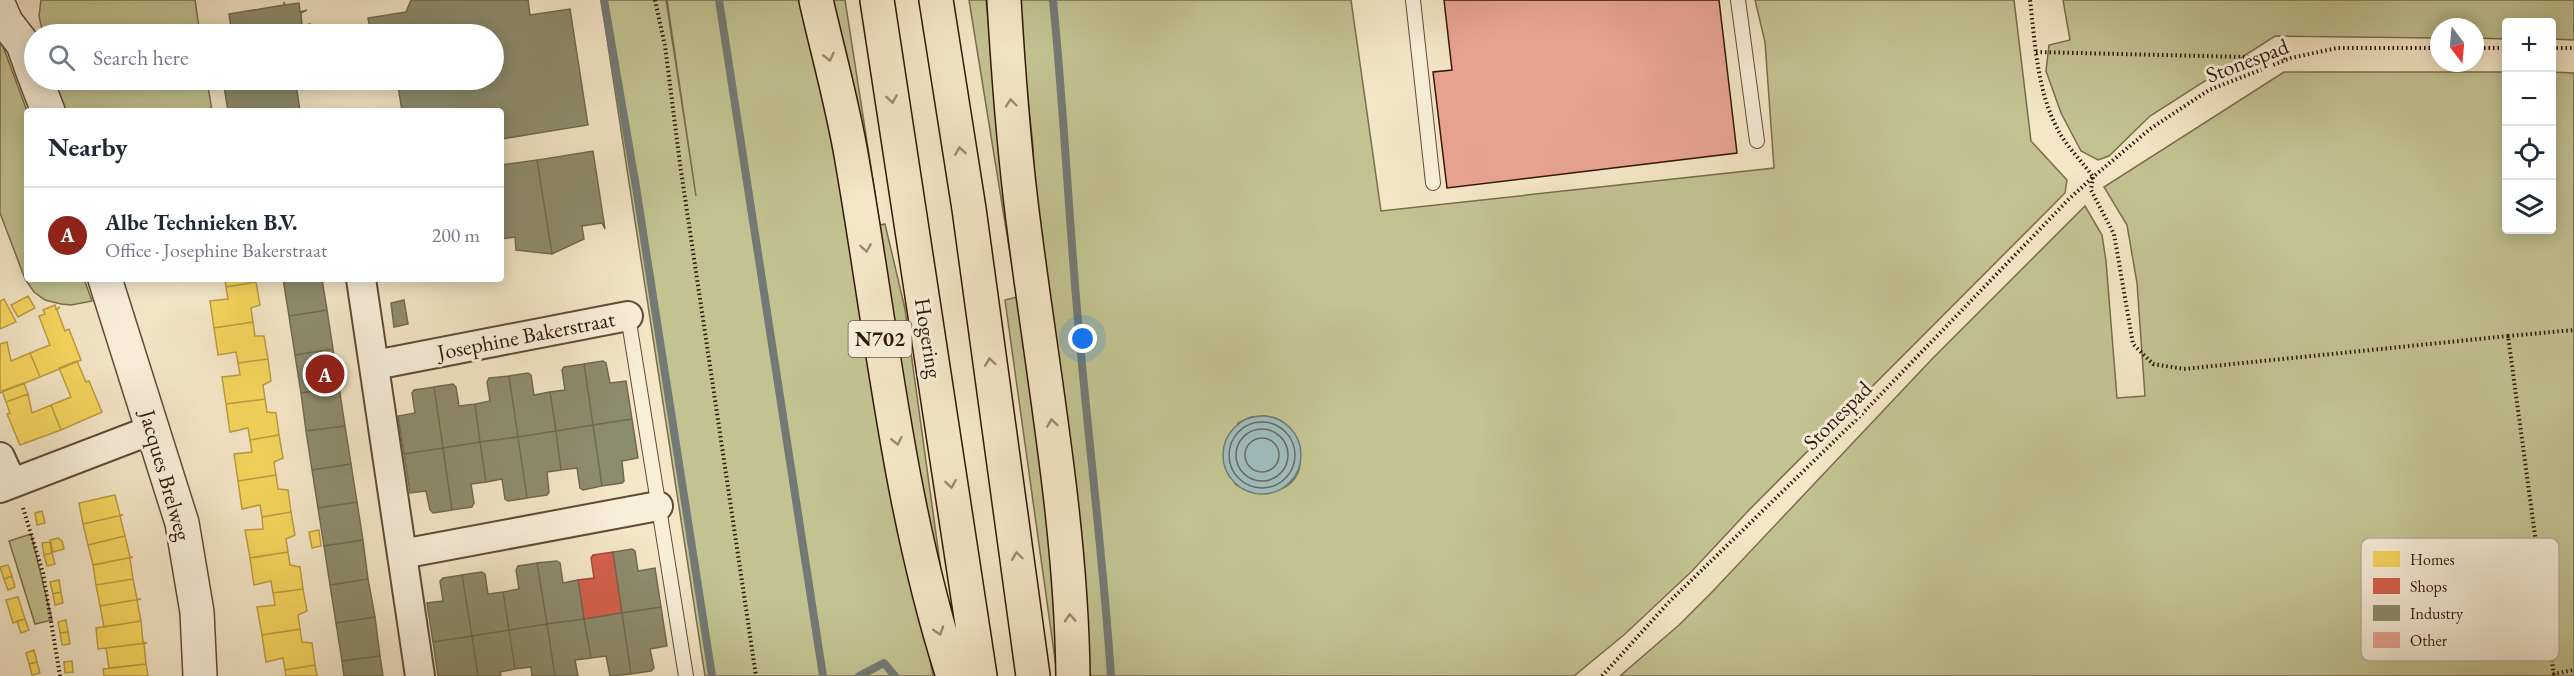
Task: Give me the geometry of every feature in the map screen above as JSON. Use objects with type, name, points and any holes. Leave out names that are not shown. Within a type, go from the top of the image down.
[{"type":"highway","name":"N702","points":[[816,0],[852,157],[889,398],[905,484],[934,618],[953,676]]},
{"type":"highway","name":"Hogering","points":[[877,0],[980,676]]},
{"type":"highway","points":[[936,0],[969,208],[1033,676]]},
{"type":"highway","points":[[1004,0],[1021,203],[1056,451],[1073,676]]},
{"type":"street","points":[[22,0],[27,15],[26,24]]},
{"type":"street","points":[[0,8],[6,22],[23,44]]},
{"type":"street","points":[[23,44],[24,37]]},
{"type":"street","points":[[40,90],[47,108]]},
{"type":"street","name":"Jacques Brelweg","points":[[106,282],[182,523],[197,612],[200,676]]},
{"type":"street","points":[[361,282],[420,676]]},
{"type":"street","name":"Josephine Bakerstraat","points":[[375,365],[628,316]]},
{"type":"street","points":[[0,457],[6,485],[154,429]]},
{"type":"street","points":[[402,554],[658,506]]},
{"type":"lane","points":[[1413,0],[1433,183]]},
{"type":"lane","points":[[1738,0],[1757,141]]},
{"type":"lane","name":"Josephine Bakerstraat","points":[[628,316],[686,676]]},
{"type":"path","points":[[655,0],[665,46],[680,164],[756,676]]},
{"type":"path","points":[[2030,0],[2036,52],[2044,91],[2057,129],[2093,177],[2091,190],[2114,234],[2133,344],[2153,364],[2184,369],[2574,330]]},
{"type":"path","name":"Stonespad","points":[[1602,676],[1669,602],[1860,416],[2068,200],[2150,129],[2209,90],[2291,58],[2337,48],[2430,48]]},
{"type":"path","points":[[2484,48],[2502,48]]},
{"type":"path","points":[[2556,48],[2574,48]]},
{"type":"path","points":[[2036,52],[2291,58]]},
{"type":"path","points":[[2508,336],[2535,538]]},
{"type":"path","points":[[6,485],[21,503],[43,573],[60,676]]},
{"type":"path","points":[[2553,675],[2574,670]]},
{"type":"green space","points":[[41,0],[195,0],[199,24],[41,24],[39,16]]},
{"type":"green space","points":[[601,0],[666,0],[696,196],[667,0],[807,0],[933,676],[705,676]]},
{"type":"green space","points":[[824,0],[845,0],[880,225],[885,224],[905,309],[947,614]]},
{"type":"green space","points":[[969,0],[986,0],[993,68],[1050,479],[1057,674],[1005,300],[1017,297]]},
{"type":"green space","points":[[1017,0],[1351,0],[1381,211],[1774,168],[1765,42],[1755,0],[2014,0],[2031,141],[2067,180],[2065,193],[1749,510],[1692,571],[1625,634],[1574,676],[1082,676],[1037,257],[1033,145]],"holes":[[[1263,416],[1280,420],[1289,427],[1300,461],[1293,481],[1285,487],[1275,491],[1254,492],[1235,484],[1238,423],[1251,417]]]},
{"type":"green space","points":[[2063,0],[2574,0],[2574,40],[2556,39],[2556,18],[2502,18],[2502,39],[2484,38],[2484,18],[2430,18],[2430,38],[2275,36],[2150,116],[2109,156],[2098,160],[2081,151],[2061,113],[2046,71],[2049,45],[2070,40]]},
{"type":"green space","points":[[0,38],[26,108],[24,108],[24,276],[0,213]]},
{"type":"green space","points":[[2284,72],[2502,72],[2502,234],[2556,234],[2556,72],[2574,73],[2574,676],[1620,676],[1679,625],[1713,591],[1932,359],[2085,206],[2102,235],[2117,398],[2145,396],[2137,283],[2127,225],[2104,187]]},
{"type":"green space","points":[[58,90],[209,90],[212,108],[62,108]]},
{"type":"green space","points":[[27,282],[85,282],[92,301],[71,305],[61,304],[45,300],[34,292]]},
{"type":"green space","points":[[31,534],[52,620],[35,624],[9,541]]},
{"type":"water","points":[[1254,416],[1270,416],[1284,422],[1295,433],[1301,447],[1301,463],[1295,477],[1284,488],[1270,494],[1254,494],[1240,488],[1229,477],[1223,463],[1223,447],[1229,433],[1240,422]]},
{"type":"building: Homes","points":[[225,282],[256,282],[226,287]]},
{"type":"building: Homes","points":[[256,282],[260,305],[251,308],[253,322],[214,328],[210,301],[228,299],[226,287]]},
{"type":"building: Homes","points":[[28,296],[35,308],[18,317],[11,305]]},
{"type":"building: Homes","points":[[4,299],[16,322],[0,329],[0,301]]},
{"type":"building: Homes","points":[[55,305],[56,309],[60,307],[57,310],[65,331],[69,329],[81,360],[40,377],[30,353],[50,345],[39,316],[45,314],[43,310]]},
{"type":"building: Homes","points":[[253,322],[255,336],[264,336],[268,359],[238,363],[236,352],[218,355],[214,328]]},
{"type":"building: Homes","points":[[7,342],[11,361],[30,353],[40,377],[0,393],[0,344]]},
{"type":"building: Homes","points":[[268,359],[271,381],[263,385],[265,399],[226,404],[222,377],[240,375],[238,363]]},
{"type":"building: Homes","points":[[77,361],[86,382],[89,381],[102,412],[61,430],[51,405],[71,397],[59,368]]},
{"type":"building: Homes","points":[[24,383],[28,394],[6,402],[2,391]]},
{"type":"building: Homes","points":[[28,394],[32,413],[51,405],[61,430],[20,445],[7,414],[10,413],[6,402]]},
{"type":"building: Homes","points":[[265,399],[267,412],[276,413],[279,435],[250,440],[248,428],[230,432],[226,404]]},
{"type":"building: Homes","points":[[279,435],[283,458],[274,462],[276,475],[238,481],[234,454],[252,452],[250,440]]},
{"type":"building: Homes","points":[[276,475],[278,489],[288,490],[291,512],[262,517],[260,505],[242,509],[238,481]]},
{"type":"building: Homes","points":[[115,495],[120,515],[123,515],[83,524],[79,503]]},
{"type":"building: Homes","points":[[42,511],[45,523],[37,525],[35,513]]},
{"type":"building: Homes","points":[[291,512],[295,535],[286,539],[288,552],[250,558],[245,530],[263,529],[262,517]]},
{"type":"building: Homes","points":[[123,515],[120,516],[125,536],[88,545],[83,524]]},
{"type":"building: Homes","points":[[319,530],[321,546],[312,548],[309,532]]},
{"type":"building: Homes","points":[[125,536],[130,557],[133,557],[93,565],[88,545]]},
{"type":"building: Homes","points":[[58,538],[62,541],[64,549],[53,552],[50,540]]},
{"type":"building: Homes","points":[[50,542],[52,553],[44,555],[42,543]]},
{"type":"building: Homes","points":[[288,552],[290,565],[300,567],[303,589],[273,593],[271,581],[254,585],[250,558]]},
{"type":"building: Homes","points":[[52,553],[55,564],[47,566],[44,555]]},
{"type":"building: Homes","points":[[133,557],[130,558],[133,579],[96,585],[93,565]]},
{"type":"building: Homes","points":[[8,565],[12,576],[4,579],[0,567]]},
{"type":"building: Homes","points":[[12,576],[15,587],[8,590],[4,579]]},
{"type":"building: Homes","points":[[133,579],[137,599],[141,599],[100,606],[96,585]]},
{"type":"building: Homes","points":[[59,580],[61,592],[53,594],[50,582]]},
{"type":"building: Homes","points":[[303,589],[307,611],[298,615],[300,629],[262,635],[257,607],[275,605],[273,593]]},
{"type":"building: Homes","points":[[61,592],[63,603],[55,605],[53,594]]},
{"type":"building: Homes","points":[[18,597],[25,619],[13,623],[6,600]]},
{"type":"building: Homes","points":[[141,599],[137,600],[141,621],[104,627],[100,606]]},
{"type":"building: Homes","points":[[25,619],[29,630],[21,633],[17,621]]},
{"type":"building: Homes","points":[[66,620],[68,632],[60,633],[58,622]]},
{"type":"building: Homes","points":[[141,621],[143,642],[147,643],[98,649],[96,628]]},
{"type":"building: Homes","points":[[300,629],[302,642],[312,643],[315,665],[285,670],[283,658],[266,662],[262,635]]},
{"type":"building: Homes","points":[[68,632],[70,644],[62,645],[60,633]]},
{"type":"building: Homes","points":[[147,643],[144,644],[146,664],[109,668],[106,648]]},
{"type":"building: Homes","points":[[34,650],[37,662],[29,664],[26,653]]},
{"type":"building: Homes","points":[[72,661],[73,672],[65,673],[64,662]]},
{"type":"building: Homes","points":[[37,662],[40,673],[32,675],[29,664]]},
{"type":"building: Homes","points":[[146,664],[148,676],[104,676],[103,669]]},
{"type":"building: Homes","points":[[315,665],[317,676],[286,676],[285,670]]},
{"type":"building: Shops","points":[[613,552],[622,613],[584,619],[578,580],[594,578],[591,558],[593,555]]},
{"type":"building: Industry","points":[[411,0],[528,0],[530,15],[570,9],[588,125],[504,139],[504,108],[402,108],[399,90],[504,90],[504,24],[369,24],[368,18],[406,12]]},
{"type":"building: Industry","points":[[284,2],[285,5],[299,3],[300,12],[307,10],[301,13],[302,24],[230,24],[229,14],[284,5]]},
{"type":"building: Industry","points":[[225,90],[297,90],[300,108],[228,108]]},
{"type":"building: Industry","points":[[593,151],[605,229],[602,223],[582,226],[584,239],[552,254],[537,160]]},
{"type":"building: Industry","points":[[537,160],[552,254],[516,250],[515,237],[504,239],[504,165]]},
{"type":"building: Industry","points":[[283,282],[322,282],[327,310],[289,316]]},
{"type":"building: Industry","points":[[404,300],[408,324],[394,327],[391,303]]},
{"type":"building: Industry","points":[[327,310],[333,349],[295,355],[289,316]]},
{"type":"building: Industry","points":[[333,349],[339,387],[301,393],[295,355]]},
{"type":"building: Industry","points":[[603,361],[606,363],[610,383],[626,381],[632,419],[593,425],[584,364]]},
{"type":"building: Industry","points":[[584,364],[593,425],[556,431],[550,392],[565,390],[562,370],[564,367]]},
{"type":"building: Industry","points":[[528,373],[531,375],[534,395],[550,392],[556,431],[518,437],[509,376]]},
{"type":"building: Industry","points":[[509,376],[518,437],[480,442],[475,404],[490,401],[487,382],[489,378]]},
{"type":"building: Industry","points":[[453,384],[456,387],[459,406],[475,404],[480,442],[443,448],[434,387]]},
{"type":"building: Industry","points":[[339,387],[345,426],[306,431],[301,393]]},
{"type":"building: Industry","points":[[434,387],[443,448],[404,454],[398,416],[415,413],[412,393],[414,390]]},
{"type":"building: Industry","points":[[632,419],[638,458],[622,461],[624,481],[622,483],[602,486],[593,425]]},
{"type":"building: Industry","points":[[593,425],[602,486],[583,490],[580,488],[577,468],[561,470],[556,431]]},
{"type":"building: Industry","points":[[345,426],[351,464],[312,470],[306,431]]},
{"type":"building: Industry","points":[[556,431],[561,470],[547,472],[549,492],[547,495],[527,498],[518,437]]},
{"type":"building: Industry","points":[[518,437],[527,498],[508,501],[505,499],[502,479],[486,482],[480,442]]},
{"type":"building: Industry","points":[[480,442],[486,482],[471,484],[474,503],[472,507],[452,510],[443,448]]},
{"type":"building: Industry","points":[[443,448],[452,510],[433,513],[430,510],[426,491],[410,493],[404,454]]},
{"type":"building: Industry","points":[[351,464],[357,502],[318,508],[312,470]]},
{"type":"building: Industry","points":[[357,502],[363,540],[324,546],[318,508]]},
{"type":"building: Industry","points":[[363,540],[368,579],[330,585],[324,546]]},
{"type":"building: Industry","points":[[632,549],[635,551],[638,571],[655,568],[661,607],[622,613],[613,552]]},
{"type":"building: Industry","points":[[557,561],[560,563],[563,583],[578,580],[584,619],[547,624],[537,563]]},
{"type":"building: Industry","points":[[537,563],[547,624],[509,630],[503,592],[519,589],[516,570],[518,566]]},
{"type":"building: Industry","points":[[482,572],[485,574],[488,594],[503,592],[509,630],[472,636],[462,575]]},
{"type":"building: Industry","points":[[462,575],[472,636],[433,642],[427,603],[443,601],[440,581],[443,578]]},
{"type":"building: Industry","points":[[368,579],[375,617],[336,623],[330,585]]},
{"type":"building: Industry","points":[[661,607],[667,646],[650,649],[654,668],[651,671],[631,674],[622,613]]},
{"type":"building: Industry","points":[[622,613],[631,674],[610,676],[606,656],[591,658],[584,619]]},
{"type":"building: Industry","points":[[375,617],[380,656],[342,661],[336,623]]},
{"type":"building: Industry","points":[[584,619],[591,658],[575,660],[578,676],[555,676],[547,624]]},
{"type":"building: Industry","points":[[547,624],[555,676],[532,676],[531,667],[515,669],[509,630]]},
{"type":"building: Industry","points":[[509,630],[515,669],[500,672],[501,676],[478,676],[472,636]]},
{"type":"building: Industry","points":[[472,636],[478,676],[438,676],[433,642]]},
{"type":"building: Industry","points":[[380,656],[383,676],[344,676],[342,661]]},
{"type":"building: Other","points":[[1444,0],[1719,0],[1737,153],[1447,188],[1433,72],[1452,70]]},
{"type":"waterway","points":[[604,0],[636,187],[712,676]]},
{"type":"waterway","points":[[719,0],[823,676]]},
{"type":"waterway","points":[[1053,0],[1078,323],[1111,676]]},
{"type":"waterway","points":[[859,676],[884,663],[895,676]]},
{"type":"place","name":"Albe Technieken B.V.","points":[[325,374]]}]
